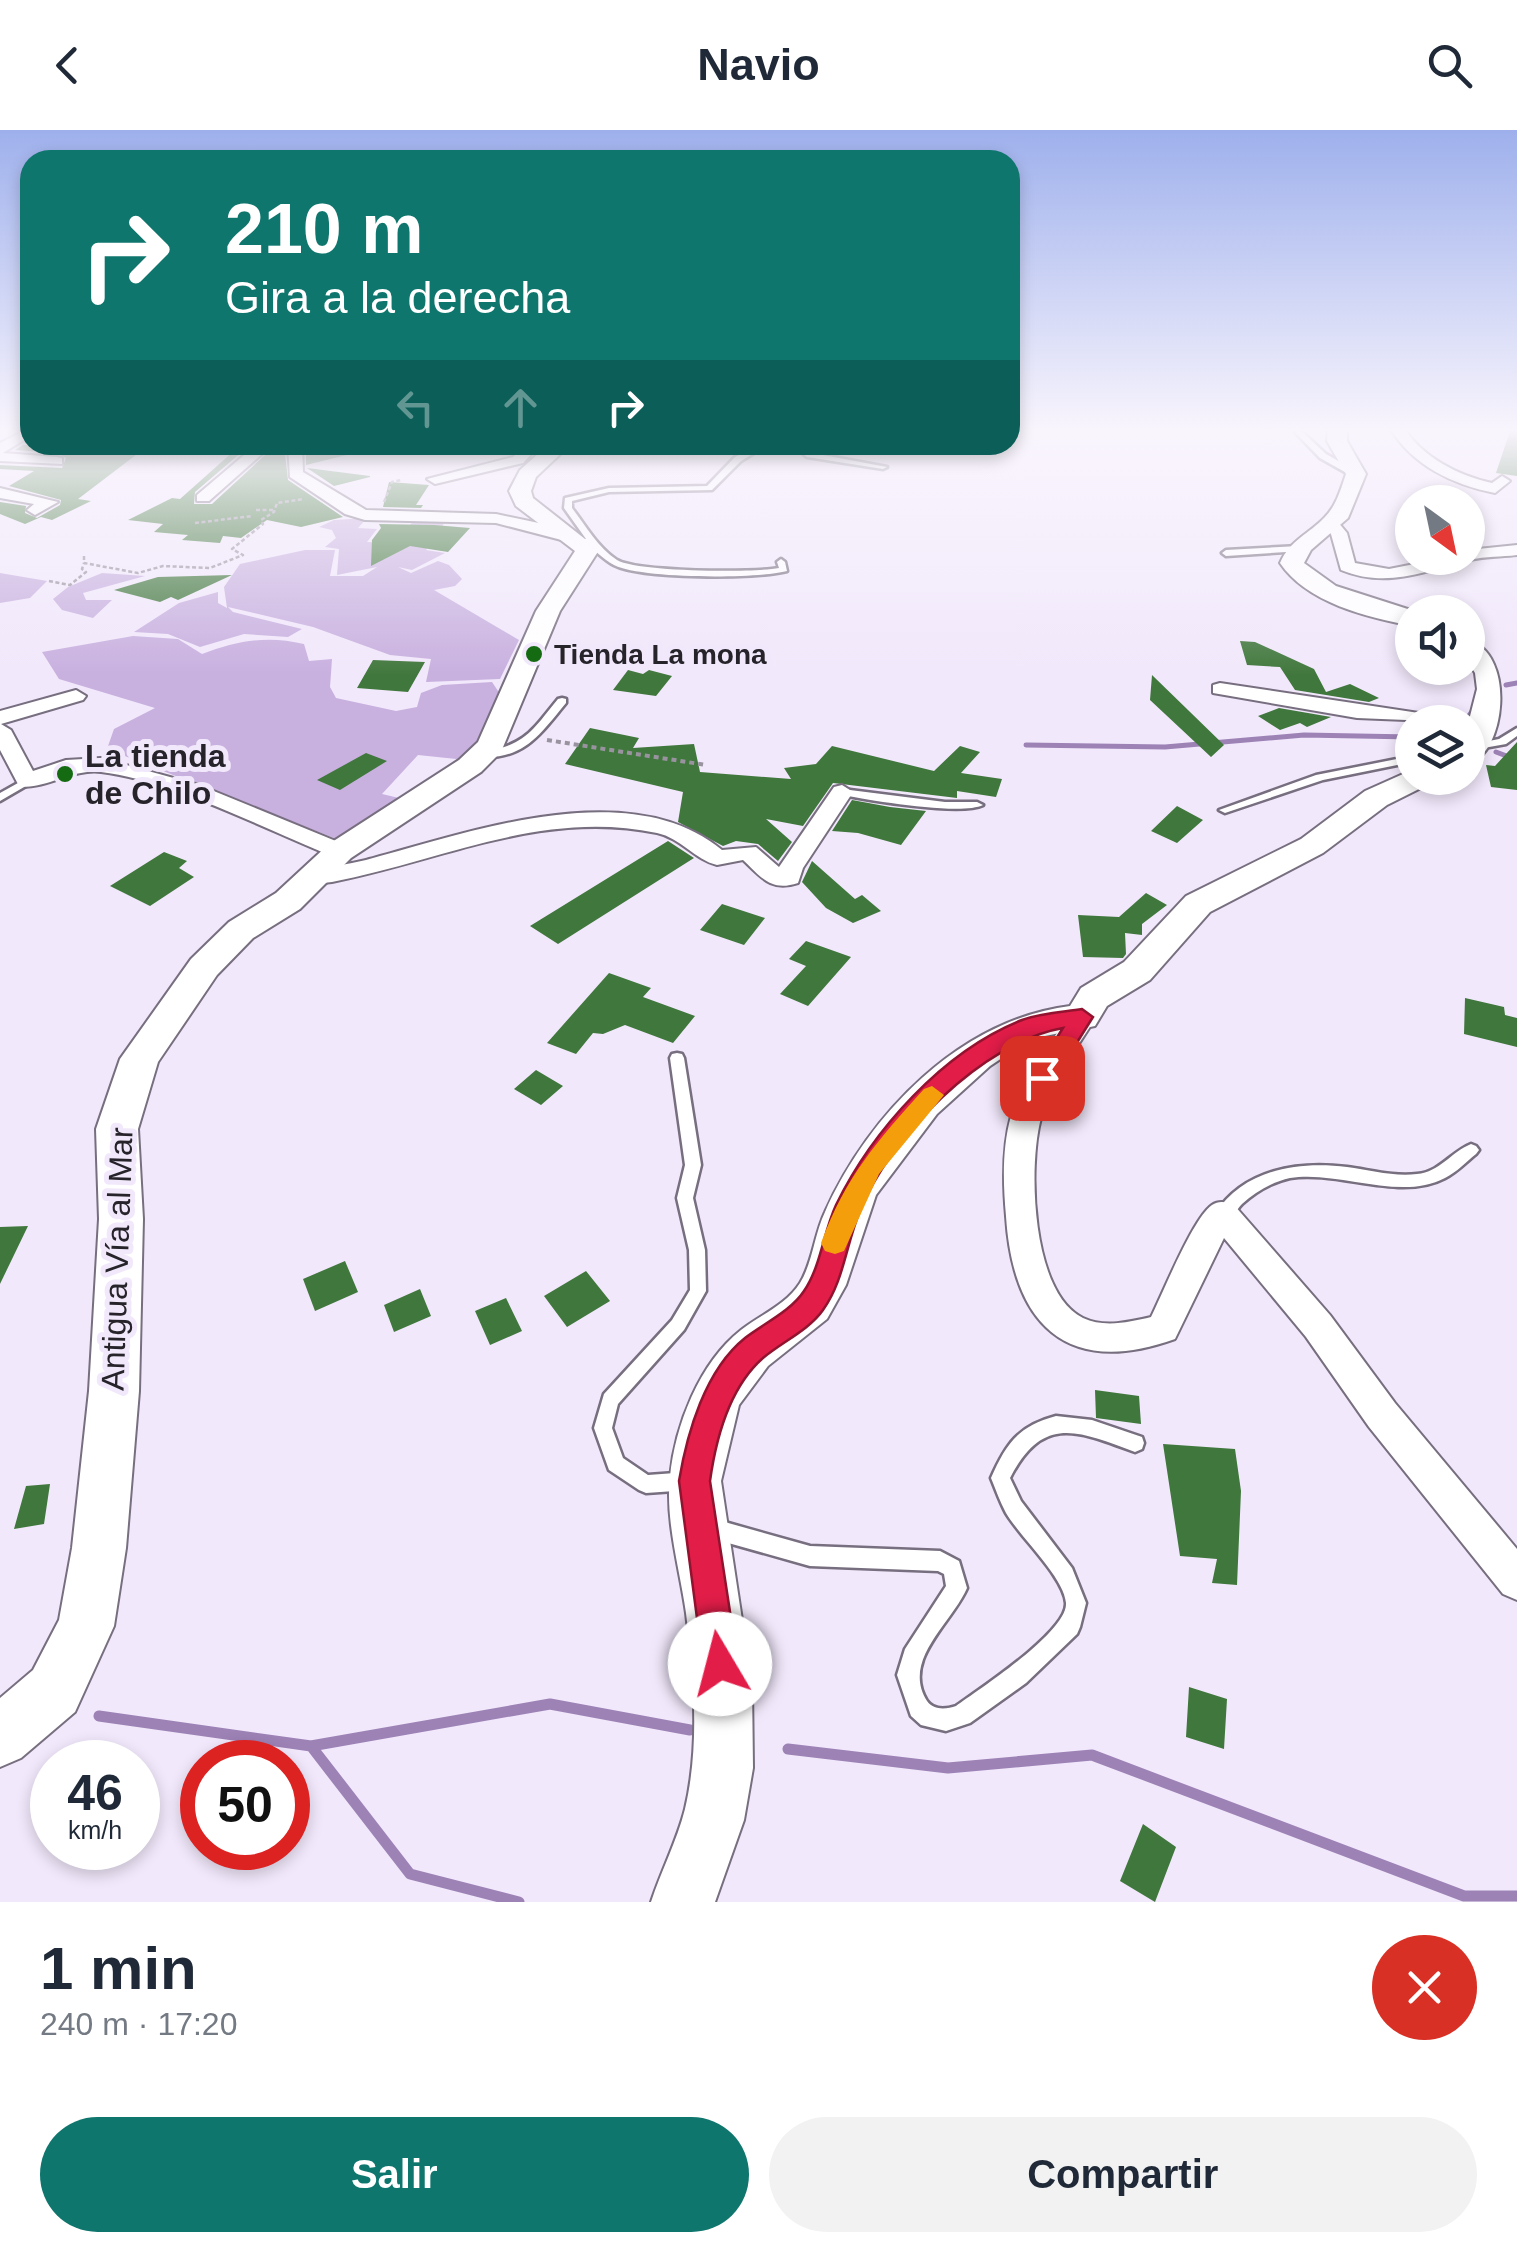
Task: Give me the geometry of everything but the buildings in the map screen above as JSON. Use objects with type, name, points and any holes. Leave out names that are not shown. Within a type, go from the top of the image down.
[{"type":"main road","points":[[539,511],[583,540]]},
{"type":"main road","points":[[1340,511],[1331,524],[1299,549],[1292,563],[1310,583],[1395,612]]},
{"type":"main road","name":"Antigua Vía al Mar","points":[[0,1738],[54,1691],[86,1626],[99,1548],[114,1391],[121,1220],[117,1130],[139,1059],[204,967],[241,930],[288,902],[327,864],[483,755],[500,730],[548,611],[585,555],[583,540]]},
{"type":"main road","points":[[1485,669],[1493,687],[1485,710]]},
{"type":"main road","points":[[683,1902],[716,1809],[724,1738],[720,1664],[697,1503],[710,1416],[729,1374],[752,1350],[810,1306],[823,1286],[847,1210],[870,1166],[909,1118],[954,1074],[1030,1026],[1082,1017],[1094,997],[1137,971],[1198,904],[1312,846],[1376,798],[1395,789]]},
{"type":"street","points":[[351,511],[386,515],[497,516],[539,524],[583,540]]},
{"type":"street","points":[[1331,524],[1339,533],[1347,566],[1360,572],[1395,573]]},
{"type":"street","points":[[1485,554],[1517,550]]},
{"type":"street","points":[[1220,689],[1246,689],[1347,711],[1395,713]]},
{"type":"street","points":[[0,718],[76,696]]},
{"type":"street","points":[[0,730],[26,781],[66,767],[101,765],[192,790],[350,874],[452,840],[530,826],[640,823],[684,834],[717,858],[748,852],[780,882],[789,878],[791,868],[842,792]]},
{"type":"street","points":[[1082,1017],[1042,1078],[1025,1119],[1018,1159],[1020,1214],[1034,1282],[1057,1321],[1092,1337],[1121,1340],[1162,1328],[1209,1232],[1224,1214],[1318,1326],[1382,1415],[1517,1580]]},
{"type":"lane","points":[[569,511],[583,540],[620,566],[759,574],[784,569],[781,562]]},
{"type":"lane","points":[[1226,553],[1299,549]]},
{"type":"lane","points":[[483,755],[515,752],[534,739],[562,701]]},
{"type":"lane","points":[[1485,741],[1502,742],[1517,731]]},
{"type":"lane","points":[[1225,810],[1320,777],[1395,762]]},
{"type":"lane","points":[[0,798],[26,781]]},
{"type":"lane","points":[[842,792],[945,805],[977,805]]},
{"type":"lane","points":[[677,1058],[693,1165],[685,1198],[697,1250],[698,1292],[678,1325],[610,1400],[603,1428],[616,1464],[646,1484],[697,1503],[810,1556],[940,1561],[952,1568],[957,1588],[912,1656],[908,1675],[919,1708],[930,1717],[946,1720],[962,1715],[1018,1675],[1070,1627],[1076,1604],[1065,1575],[1014,1508],[1000,1478],[1012,1448],[1042,1426],[1082,1424],[1135,1443]]},
{"type":"lane","points":[[1224,1214],[1237,1197],[1272,1176],[1303,1169],[1401,1182],[1435,1177],[1470,1150]]},
{"type":"path","points":[[261,520],[274,511]]},
{"type":"path","points":[[386,511],[386,515]]},
{"type":"path","points":[[195,523],[251,516],[261,520]]},
{"type":"path","points":[[84,562],[138,573],[164,566],[210,568],[243,555],[232,549],[263,524],[261,520]]},
{"type":"path","points":[[49,581],[70,584],[86,572],[82,569],[84,556]]},
{"type":"path","points":[[534,739],[607,747],[706,765]]},
{"type":"shaded area","points":[[367,518],[358,528],[377,529],[367,542],[391,543],[417,518],[445,522],[426,550],[445,553],[412,570],[398,567],[411,573],[438,561],[449,565],[462,579],[455,586],[434,590],[519,640],[500,679],[426,682],[431,659],[390,655],[313,627],[228,607],[233,612],[302,629],[288,637],[244,634],[200,647],[168,634],[134,632],[179,603],[218,592],[218,603],[227,608],[224,587],[240,564],[305,550],[335,550],[330,576],[363,576],[377,567],[337,575],[339,549],[325,547],[336,538],[332,530],[319,527],[334,520]]},
{"type":"shaded area","points":[[0,573],[47,581],[30,598],[0,603]]},
{"type":"shaded area","points":[[102,573],[145,576],[83,593],[86,600],[112,600],[93,618],[62,610],[53,599],[68,587]]},
{"type":"shaded area","points":[[133,636],[178,639],[202,654],[252,641],[304,644],[309,661],[332,659],[330,687],[336,698],[396,711],[417,707],[421,693],[442,685],[492,682],[502,697],[482,739],[466,760],[418,755],[382,794],[403,799],[339,840],[107,749],[114,729],[155,708],[59,679],[42,652]]},
{"type":"waterway","points":[[1506,685],[1517,683]]},
{"type":"waterway","points":[[1026,745],[1165,747],[1304,735],[1395,737]]},
{"type":"waterway","points":[[1496,752],[1517,760]]},
{"type":"waterway","points":[[311,1746],[550,1704],[690,1730]]},
{"type":"waterway","points":[[99,1716],[311,1746]]},
{"type":"waterway","points":[[311,1746],[410,1874],[519,1902]]},
{"type":"waterway","points":[[788,1749],[948,1768],[1092,1755],[1464,1896],[1517,1896]]},
{"type":"slow traffic","points":[[835,1243],[870,1166],[932,1095]]},
{"type":"place","name":"Tienda La mona","points":[[534,654]]},
{"type":"place","name":"La tienda de Chilo","points":[[65,774]]},
{"type":"route","points":[[720,1664],[694,1481],[716,1398],[729,1374],[752,1350],[810,1306],[823,1286],[847,1210],[870,1166],[909,1118],[954,1074],[1004,1039],[1030,1026],[1082,1017],[1042,1078]]}]
